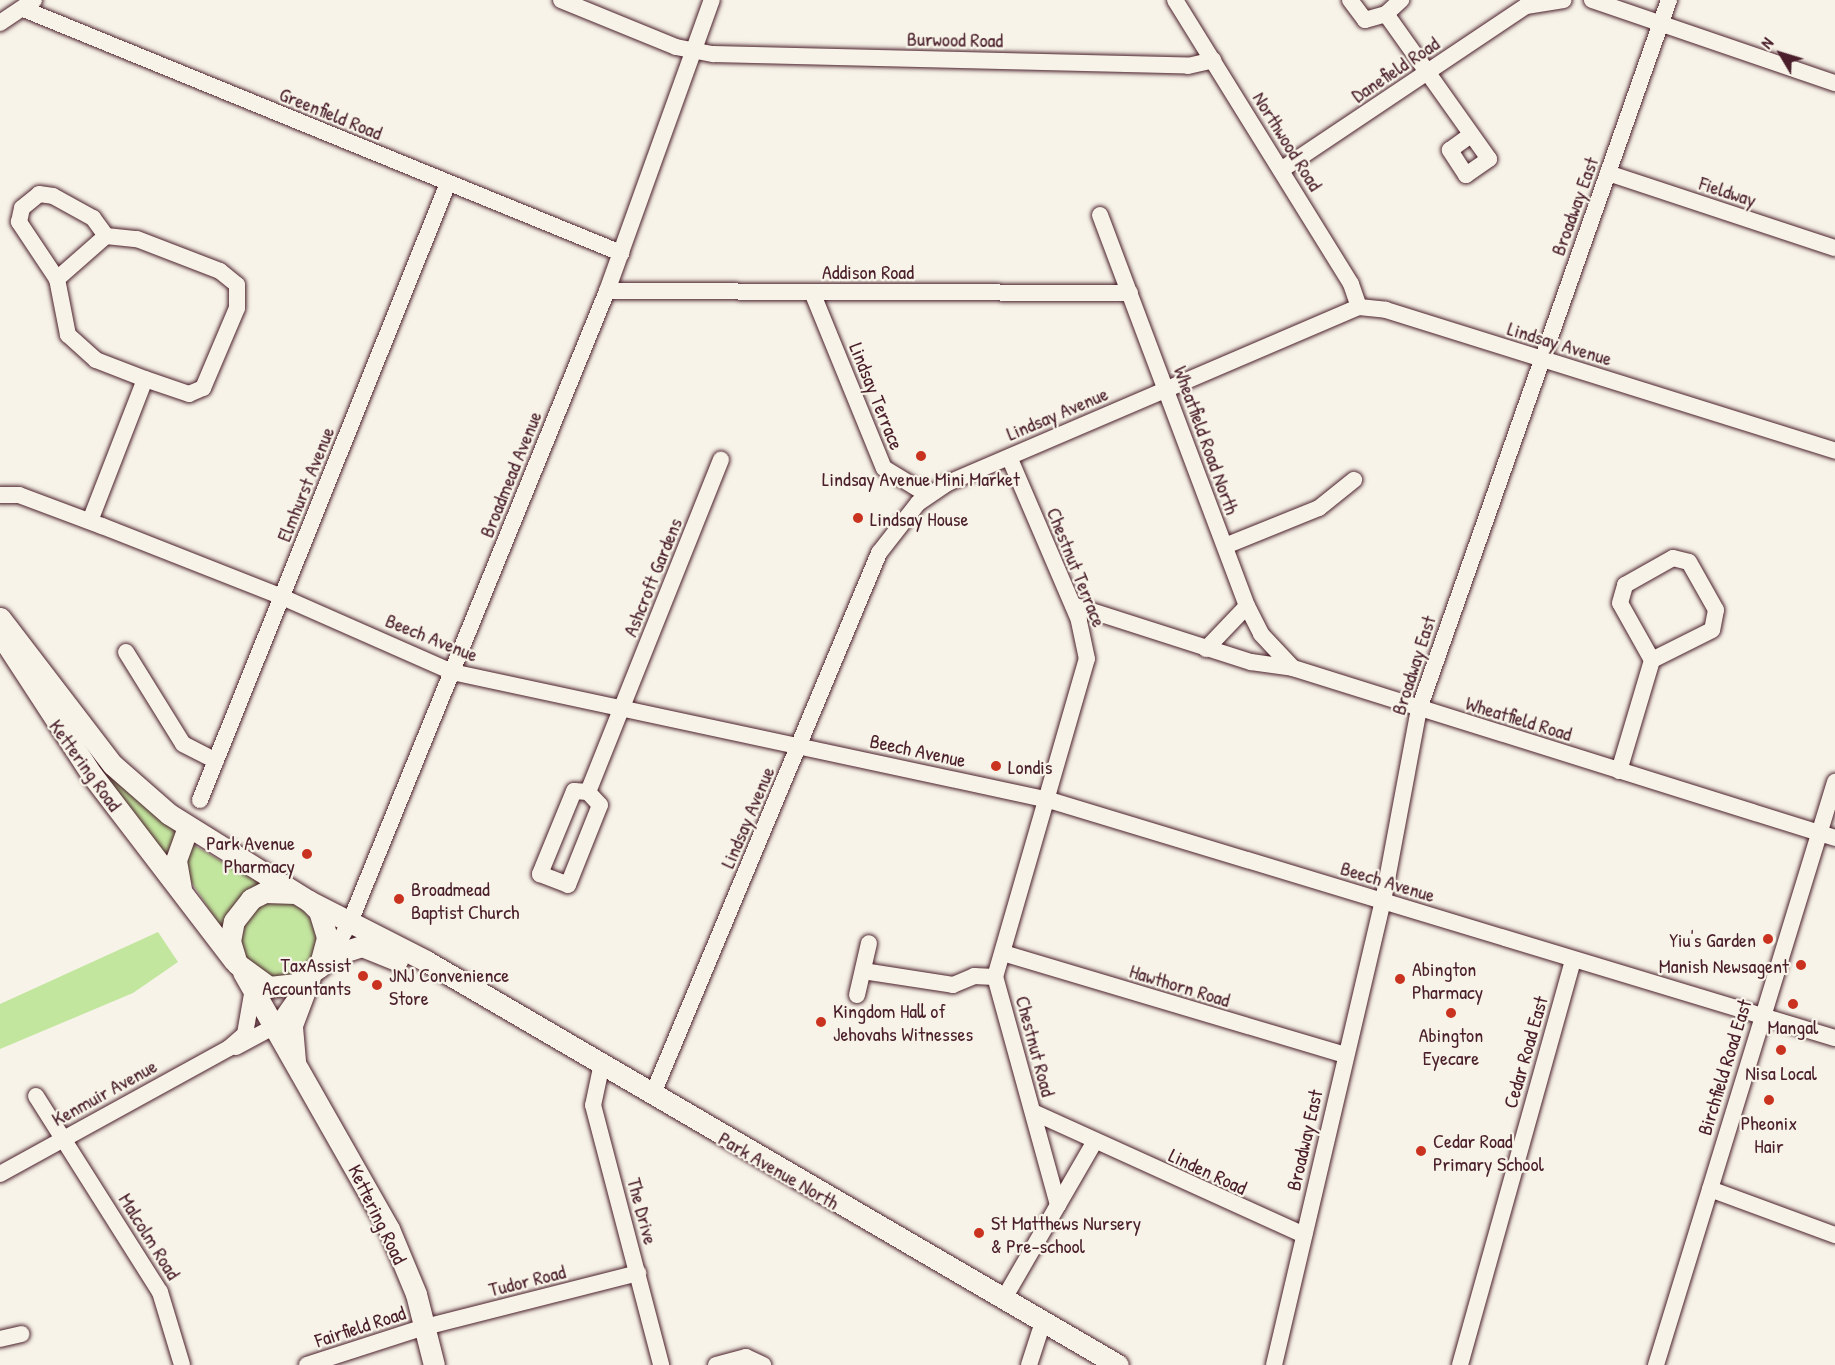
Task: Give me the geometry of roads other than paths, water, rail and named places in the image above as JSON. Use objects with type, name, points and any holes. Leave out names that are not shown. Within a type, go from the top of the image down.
[{"type":"main road","name":"Kettering Road","points":[[0,618],[106,758],[188,827],[302,897]]},
{"type":"main road","name":"Kettering Road","points":[[0,632],[92,775],[240,968],[271,1029],[389,1229],[425,1327],[434,1365]]},
{"type":"main road","name":"Kettering Road","points":[[182,892],[176,860],[188,827]]},
{"type":"main road","points":[[266,892],[302,897],[327,938],[315,972],[282,988],[255,982],[240,968],[231,932],[241,908],[266,892]]},
{"type":"main road","name":"Park Avenue North","points":[[302,897],[350,922],[979,1285],[1006,1295],[1043,1322],[1118,1365]]},
{"type":"main road","name":"Park Avenue North","points":[[315,972],[362,946],[440,974]]},
{"type":"main road","name":"Kettering Road","points":[[298,1074],[292,1025],[315,972]]},
{"type":"street","name":"Burwood Road","points":[[561,0],[695,52],[1188,66],[1213,60]]},
{"type":"street","name":"Broadmead Avenue","points":[[315,972],[350,922],[607,291],[712,0]]},
{"type":"street","name":"Northwood Road","points":[[1175,0],[1351,284],[1359,307]]},
{"type":"street","points":[[1350,0],[1365,21],[1386,14],[1401,0]]},
{"type":"street","name":"Danefield Road","points":[[1281,170],[1534,2],[1564,0]]},
{"type":"street","points":[[1592,0],[1835,83]]},
{"type":"street","name":"Broadway East","points":[[1274,1365],[1383,901],[1419,709],[1669,0]]},
{"type":"street","points":[[0,23],[30,5]]},
{"type":"street","name":"Greenfield Road","points":[[30,5],[448,183],[621,253]]},
{"type":"street","points":[[1386,14],[1429,71],[1472,135]]},
{"type":"street","name":"Fieldway","points":[[1608,172],[1835,248]]},
{"type":"street","name":"Elmhurst Avenue","points":[[200,800],[448,183]]},
{"type":"street","points":[[57,279],[106,236],[137,239],[220,271],[239,291],[237,308],[203,388],[180,392],[145,380],[96,360],[75,344],[62,322],[57,279],[19,222],[30,200],[53,196],[93,218],[106,236]]},
{"type":"street","name":"Wheatfield Road North","points":[[1100,215],[1247,606],[1261,633],[1293,668]]},
{"type":"street","name":"Addison Road","points":[[607,291],[1130,293]]},
{"type":"street","name":"Lindsay Terrace","points":[[812,292],[884,468],[928,495]]},
{"type":"street","name":"Lindsay Avenue","points":[[652,1096],[879,553],[928,495],[1166,388],[1359,307],[1541,359],[1835,451]]},
{"type":"street","points":[[90,521],[145,380]]},
{"type":"street","name":"Chestnut Terrace","points":[[1009,457],[1073,605],[1085,641],[1086,670],[1049,800]]},
{"type":"street","name":"Ashcroft Gardens","points":[[588,792],[721,460]]},
{"type":"street","points":[[1225,546],[1319,508],[1354,480]]},
{"type":"street","name":"Beech Avenue","points":[[0,495],[19,495],[90,521],[282,597],[452,672],[1049,800],[1835,1038]]},
{"type":"street","points":[[1619,771],[1652,660],[1620,603],[1625,585],[1673,558],[1689,562],[1716,610],[1712,630],[1652,660]]},
{"type":"street","name":"Wheatfield Road","points":[[1073,605],[1206,649],[1293,668],[1827,835]]},
{"type":"street","points":[[1206,649],[1247,606]]},
{"type":"street","points":[[126,652],[183,744],[216,761]]},
{"type":"street","name":"Birchfield Road East","points":[[1656,1365],[1761,1016],[1827,835],[1835,782]]},
{"type":"street","points":[[574,791],[588,792],[600,805],[568,885],[540,874],[574,791]]},
{"type":"street","name":"Chestnut Road","points":[[1049,800],[995,977],[1058,1205]]},
{"type":"street","points":[[857,995],[869,943]]},
{"type":"street","name":"Hawthorn Road","points":[[1003,954],[1346,1055]]},
{"type":"street","name":"Cedar Road East","points":[[1460,1365],[1573,958]]},
{"type":"street","points":[[863,971],[953,985],[974,976],[995,977]]},
{"type":"street","name":"Kenmuir Avenue","points":[[229,1048],[243,1046],[271,1029],[315,972]]},
{"type":"street","name":"Kenmuir Avenue","points":[[0,1174],[229,1048],[245,1034],[252,995]]},
{"type":"street","name":"The Drive","points":[[601,1068],[593,1105],[661,1365]]},
{"type":"street","name":"Malcolm Road","points":[[36,1096],[165,1300],[182,1365]]},
{"type":"street","name":"Linden Road","points":[[1033,1112],[1304,1235]]},
{"type":"street","points":[[1006,1295],[1095,1141]]},
{"type":"street","points":[[1710,1189],[1835,1235]]},
{"type":"street","name":"Tudor Road","points":[[425,1327],[638,1273]]},
{"type":"street","points":[[1029,1365],[1043,1322]]},
{"type":"street","name":"Fairfield Road","points":[[307,1365],[425,1327]]},
{"type":"street","points":[[0,1339],[21,1334]]},
{"type":"street","points":[[716,1365],[746,1358],[763,1365]]},
{"type":"place","name":"Lindsay Avenue Mini Market","points":[[921,456]]},
{"type":"place","name":"Lindsay House","points":[[858,518]]},
{"type":"place","name":"Londis","points":[[996,766]]},
{"type":"place","name":"Park Avenue Pharmacy","points":[[307,854]]},
{"type":"place","name":"Broadmead Baptist Church","points":[[399,899]]},
{"type":"place","name":"Yiu's Garden","points":[[1768,939]]},
{"type":"place","name":"Manish Newsagent","points":[[1801,965]]},
{"type":"place","name":"TaxAssist Accountants","points":[[363,976]]},
{"type":"place","name":"Abington Pharmacy","points":[[1400,979]]},
{"type":"place","name":"JNJ Convenience Store","points":[[377,985]]},
{"type":"place","name":"Mangal","points":[[1793,1004]]},
{"type":"place","name":"Abington Eyecare","points":[[1451,1013]]},
{"type":"place","name":"Kingdom Hall of Jehovahs Witnesses","points":[[821,1022]]},
{"type":"place","name":"Nisa Local","points":[[1781,1050]]},
{"type":"place","name":"Pheonix Hair","points":[[1769,1100]]},
{"type":"place","name":"Cedar Road Primary School","points":[[1421,1151]]},
{"type":"place","name":"St Matthews Nursery & Pre-school","points":[[979,1233]]}]
